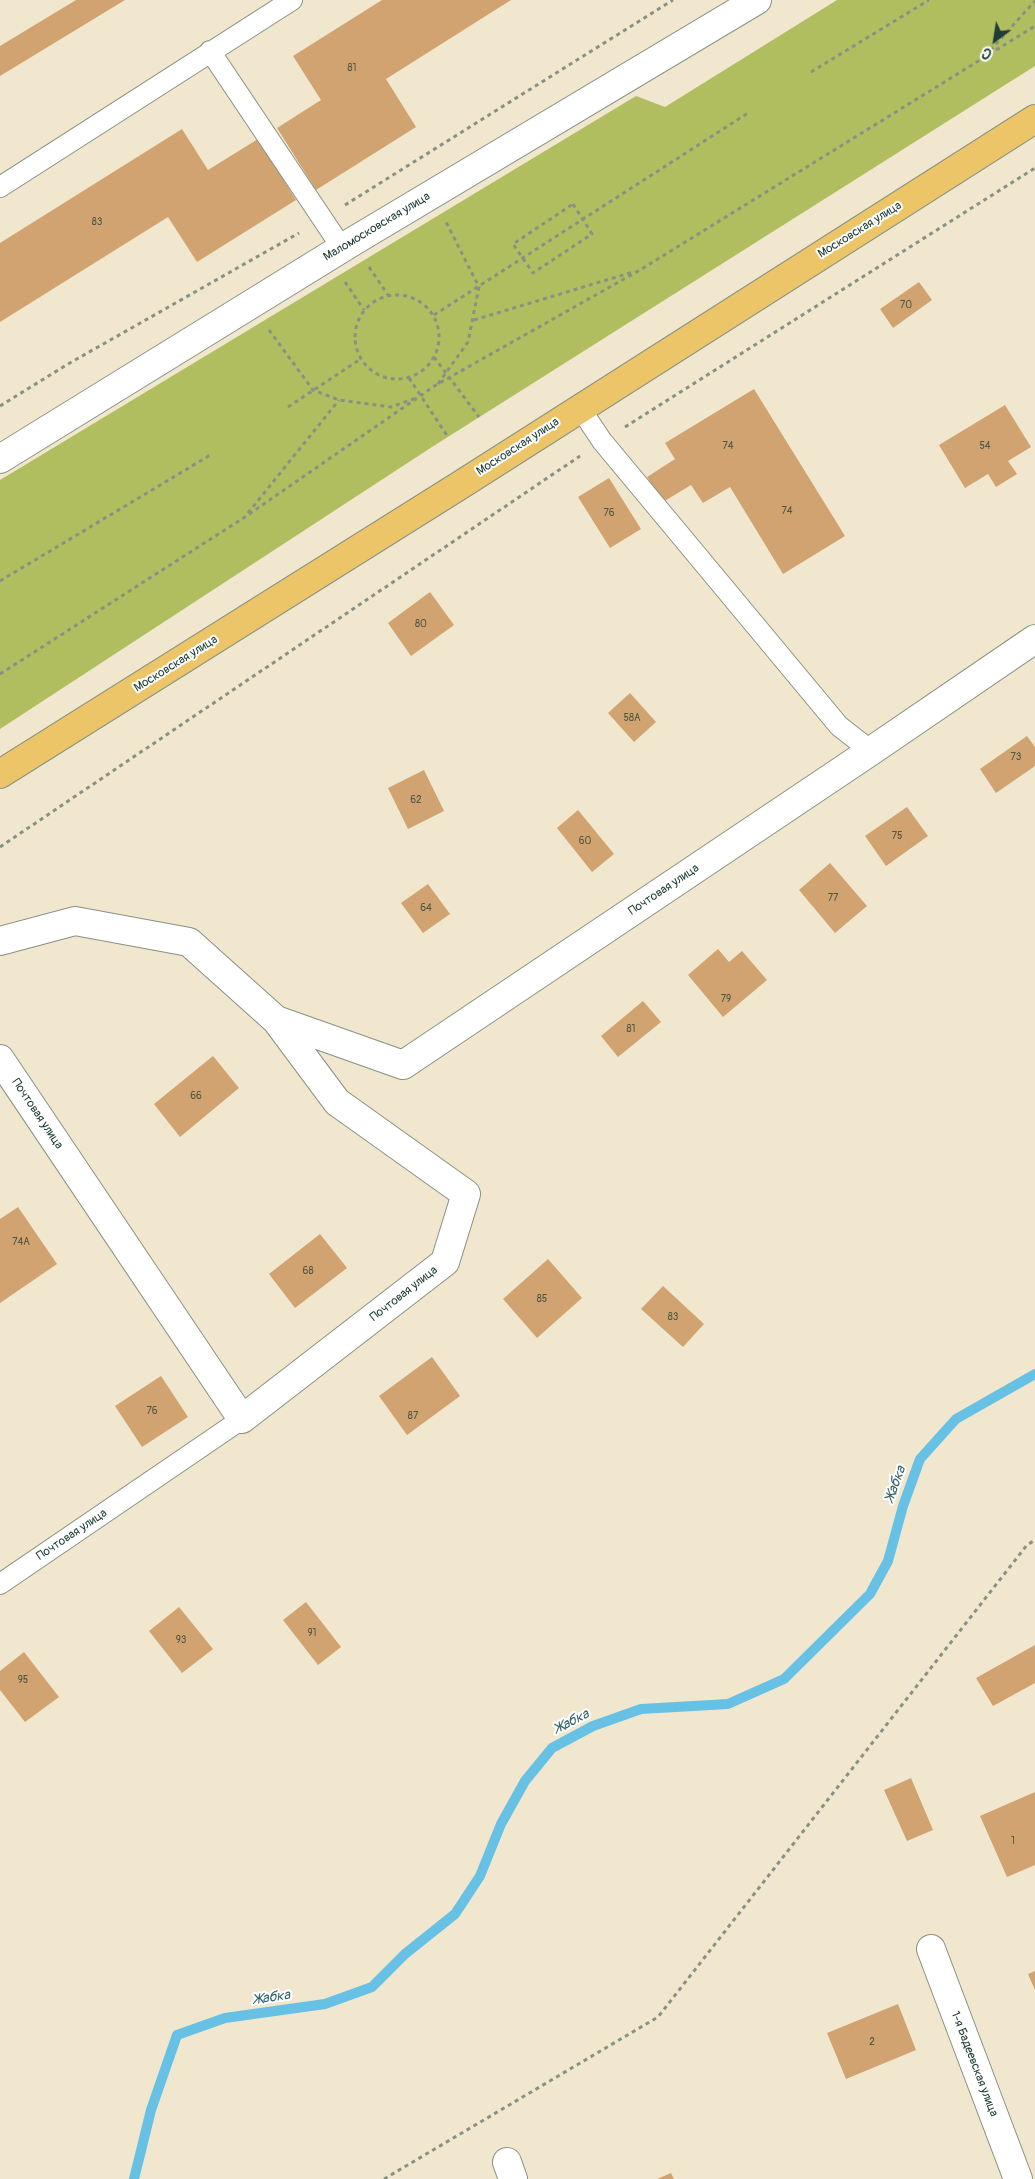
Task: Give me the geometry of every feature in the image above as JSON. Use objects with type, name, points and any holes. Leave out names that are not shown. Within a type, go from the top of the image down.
[{"type":"main road","name":"Московская улица","points":[[0,774],[462,484],[1035,119]]},
{"type":"street","name":"Маломосковская улица","points":[[0,459],[342,248],[757,0]]},
{"type":"street","name":"Почтовая улица","points":[[276,1020],[403,1065],[872,751],[1035,639]]},
{"type":"street","name":"Почтовая улица","points":[[0,941],[76,920],[189,942],[276,1020],[337,1102],[466,1194],[445,1262],[242,1418],[0,1059]]},
{"type":"street","name":"1-я Бадеевская улица","points":[[931,1949],[1018,2179]]},
{"type":"lane","points":[[0,187],[292,0]]},
{"type":"lane","points":[[210,51],[342,248]]},
{"type":"lane","points":[[580,408],[602,441],[839,726],[872,751]]},
{"type":"lane","name":"Почтовая улица","points":[[0,1584],[242,1418]]},
{"type":"path","points":[[811,72],[929,0]]},
{"type":"path","points":[[982,59],[1035,1]]},
{"type":"path","points":[[0,674],[245,517],[436,385],[640,270],[1035,26]]},
{"type":"path","points":[[434,315],[582,218],[748,113]]},
{"type":"path","points":[[0,847],[602,441],[1035,168]]},
{"type":"path","points":[[432,195],[479,287],[468,342],[436,385]]},
{"type":"path","points":[[573,204],[582,218],[592,234],[533,273],[513,244],[573,204]]},
{"type":"path","points":[[473,320],[640,270]]},
{"type":"path","points":[[388,295],[405,295],[421,302],[434,315],[440,341],[430,366],[407,380],[380,378],[359,360],[353,334],[364,309],[388,295]]},
{"type":"path","points":[[250,305],[314,390],[339,400],[391,407],[421,396]]},
{"type":"path","points":[[434,356],[479,417]]},
{"type":"path","points":[[288,407],[359,360]]},
{"type":"path","points":[[409,378],[448,437]]},
{"type":"path","points":[[245,517],[339,400]]},
{"type":"path","points":[[0,581],[212,454]]},
{"type":"path","points":[[384,2179],[658,2017],[1027,1545],[1035,1540]]},
{"type":"green space","points":[[837,0],[1035,0],[1035,66],[432,447],[0,729],[0,480],[636,96],[665,107]]},
{"type":"building","points":[[76,0],[125,0],[0,76],[0,46]]},
{"type":"building","points":[[382,0],[511,0],[386,79],[416,127],[316,190],[277,128],[321,100],[293,56]]},
{"type":"building","points":[[182,129],[208,170],[258,139],[296,200],[197,262],[168,217],[0,322],[0,243]]},
{"type":"building","points":[[919,282],[932,300],[893,328],[880,309]]},
{"type":"building","points":[[754,389],[845,536],[783,574],[730,487],[703,503],[691,485],[663,502],[647,477],[675,459],[665,443]]},
{"type":"building","points":[[1005,405],[1031,447],[1008,461],[1017,474],[996,487],[988,474],[965,488],[939,445]]},
{"type":"building","points":[[609,478],[641,529],[610,548],[578,497]]},
{"type":"building","points":[[430,592],[454,625],[411,656],[388,623]]},
{"type":"building","points":[[630,693],[656,722],[634,742],[608,713]]},
{"type":"building","points":[[1027,736],[1035,747],[1035,766],[996,793],[980,769]]},
{"type":"building","points":[[424,770],[444,811],[408,829],[388,788]]},
{"type":"building","points":[[907,807],[928,836],[886,866],[865,836]]},
{"type":"building","points":[[578,810],[614,854],[592,872],[557,828]]},
{"type":"building","points":[[830,863],[867,906],[835,933],[799,890]]},
{"type":"building","points":[[428,884],[450,914],[423,933],[401,903]]},
{"type":"building","points":[[718,949],[729,962],[742,951],[767,980],[723,1017],[688,975]]},
{"type":"building","points":[[643,1001],[661,1022],[618,1057],[601,1036]]},
{"type":"building","points":[[213,1056],[239,1088],[180,1137],[154,1104]]},
{"type":"building","points":[[18,1207],[57,1264],[0,1303],[0,1219]]},
{"type":"building","points":[[320,1234],[347,1268],[295,1308],[269,1274]]},
{"type":"building","points":[[548,1259],[582,1298],[537,1338],[503,1299]]},
{"type":"building","points":[[663,1286],[704,1324],[683,1347],[641,1309]]},
{"type":"building","points":[[432,1357],[460,1396],[407,1435],[379,1396]]},
{"type":"building","points":[[161,1376],[188,1417],[142,1447],[115,1406]]},
{"type":"building","points":[[306,1602],[341,1647],[318,1665],[283,1620]]},
{"type":"building","points":[[179,1607],[213,1649],[182,1673],[149,1631]]},
{"type":"building","points":[[1035,1645],[1035,1683],[993,1706],[976,1678]]},
{"type":"building","points":[[24,1652],[59,1697],[25,1722],[0,1690],[0,1671]]},
{"type":"building","points":[[911,1778],[933,1830],[907,1841],[884,1790]]},
{"type":"building","points":[[1035,1792],[1035,1865],[1007,1877],[980,1816]]},
{"type":"building","points":[[1035,1971],[1035,1990],[1028,1974]]},
{"type":"building","points":[[898,2004],[916,2050],[846,2079],[827,2033]]},
{"type":"building","points":[[671,2173],[674,2179],[657,2179]]},
{"type":"waterway","name":"Жабка","points":[[134,2179],[151,2110],[177,2035],[225,2018],[325,2004],[372,1987],[405,1954],[455,1914],[480,1876],[501,1824],[525,1781],[552,1748],[593,1726],[641,1709],[728,1704],[784,1679],[870,1594],[888,1561],[903,1506],[920,1459],[956,1419],[1035,1374]]}]
